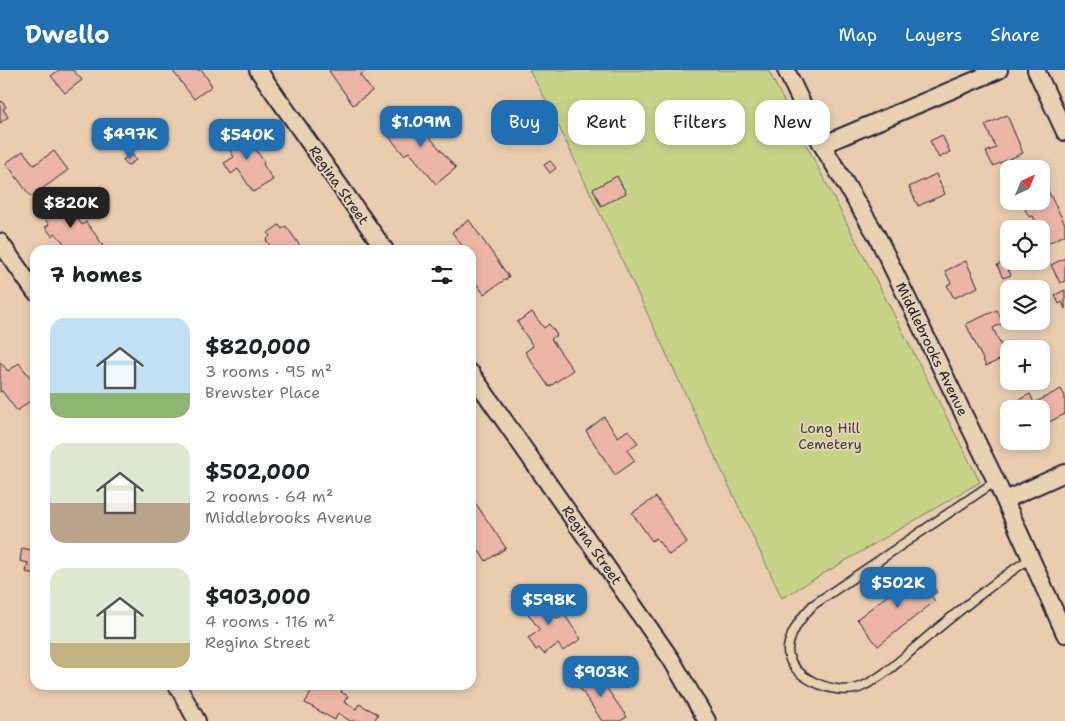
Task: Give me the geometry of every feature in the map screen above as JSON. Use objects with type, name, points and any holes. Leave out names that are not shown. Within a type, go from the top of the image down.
[{"type":"street","name":"Regina Street","points":[[258,70],[381,245]]},
{"type":"street","name":"Middlebrooks Avenue","points":[[786,70],[800,100]]},
{"type":"street","points":[[830,142],[999,70]]},
{"type":"street","points":[[1036,70],[1065,132]]},
{"type":"street","name":"Middlebrooks Avenue","points":[[822,145],[877,236],[1005,500],[1065,634]]},
{"type":"street","points":[[0,242],[30,285]]},
{"type":"street","name":"Regina Street","points":[[476,380],[671,659],[707,721]]},
{"type":"street","points":[[1005,500],[1065,473]]},
{"type":"street","points":[[180,690],[197,721]]},
{"type":"lane","points":[[996,481],[813,605],[801,617],[788,644],[789,656],[796,670],[816,684],[837,690],[858,688],[876,680],[958,611],[1031,558]]},
{"type":"green space","name":"Long Hill Cemetery","points":[[529,70],[768,70],[783,100],[755,100],[755,145],[807,145],[980,482],[782,598],[558,125],[558,100],[546,100]]},
{"type":"building","points":[[59,70],[73,70],[82,80],[65,93],[51,76]]},
{"type":"building","points":[[172,70],[202,70],[212,86],[194,99]]},
{"type":"building","points":[[367,70],[360,75],[372,91],[353,105],[329,71]]},
{"type":"building","points":[[2,101],[6,107],[3,109],[8,117],[0,123],[0,103]]},
{"type":"building","points":[[409,113],[456,168],[436,184],[409,152],[404,155],[386,133]]},
{"type":"building","points":[[1007,115],[1023,153],[1007,160],[1000,160],[1000,163],[993,166],[986,152],[996,148],[985,125]]},
{"type":"building","points":[[242,128],[273,180],[253,192],[238,169],[231,174],[224,163],[234,157],[223,140]]},
{"type":"building","points":[[942,135],[950,152],[939,158],[930,141]]},
{"type":"building","points":[[23,151],[34,165],[54,151],[68,170],[31,197],[6,163]]},
{"type":"building","points":[[132,154],[136,160],[127,166],[123,160]]},
{"type":"building","points":[[550,161],[556,168],[550,173],[544,165]]},
{"type":"building","points":[[936,174],[945,194],[918,206],[909,187]]},
{"type":"building","points":[[617,176],[626,193],[601,206],[593,189]]},
{"type":"building","points":[[1050,195],[1065,224],[1065,235],[1050,242],[1050,220],[1035,220],[1033,216],[1029,217],[1026,210],[1050,210]]},
{"type":"building","points":[[64,201],[82,225],[86,222],[103,245],[66,245],[55,233],[52,236],[45,227],[49,225],[43,216]]},
{"type":"building","points":[[469,220],[509,277],[484,294],[476,283],[476,245],[461,245],[452,232]]},
{"type":"building","points":[[279,225],[282,229],[286,226],[299,245],[270,245],[266,240],[270,236],[268,233]]},
{"type":"building","points":[[1065,258],[1065,281],[1060,283],[1051,265]]},
{"type":"building","points":[[966,261],[978,287],[954,298],[947,285],[951,283],[945,271]]},
{"type":"building","points":[[1000,264],[1000,270],[1008,270],[1011,275],[1003,278],[997,265]]},
{"type":"building","points":[[1065,290],[1065,309],[1062,302],[1059,304],[1055,295]]},
{"type":"building","points":[[997,310],[1000,316],[1000,324],[993,328],[1000,344],[1000,360],[986,366],[966,324]]},
{"type":"building","points":[[532,312],[544,328],[549,324],[557,335],[551,339],[573,370],[549,387],[525,352],[533,346],[517,322]]},
{"type":"building","points":[[0,362],[8,371],[19,363],[30,377],[30,401],[17,411],[2,391],[0,392]]},
{"type":"building","points":[[1061,389],[1065,396],[1065,414],[1050,422],[1050,400],[1040,400]]},
{"type":"building","points":[[1030,394],[1033,400],[1019,400]]},
{"type":"building","points":[[604,417],[618,437],[628,430],[638,443],[627,450],[635,461],[615,475],[586,431]]},
{"type":"building","points":[[656,497],[687,542],[669,555],[656,538],[652,541],[632,513]]},
{"type":"building","points":[[476,504],[506,548],[486,561],[476,546]]},
{"type":"building","points":[[22,548],[30,550],[30,573],[26,572],[28,563],[20,561]]},
{"type":"building","points":[[914,575],[919,580],[924,576],[937,592],[931,596],[935,601],[878,646],[857,619]]},
{"type":"building","points":[[538,591],[557,618],[564,614],[581,639],[563,651],[558,644],[544,654],[539,648],[536,650],[528,638],[540,630],[520,603]]},
{"type":"building","points":[[594,670],[627,717],[620,721],[602,721],[576,682]]},
{"type":"building","points":[[312,690],[342,690],[341,692],[348,696],[344,702],[356,709],[359,704],[378,714],[374,721],[350,721],[338,713],[335,720],[305,703]]}]
